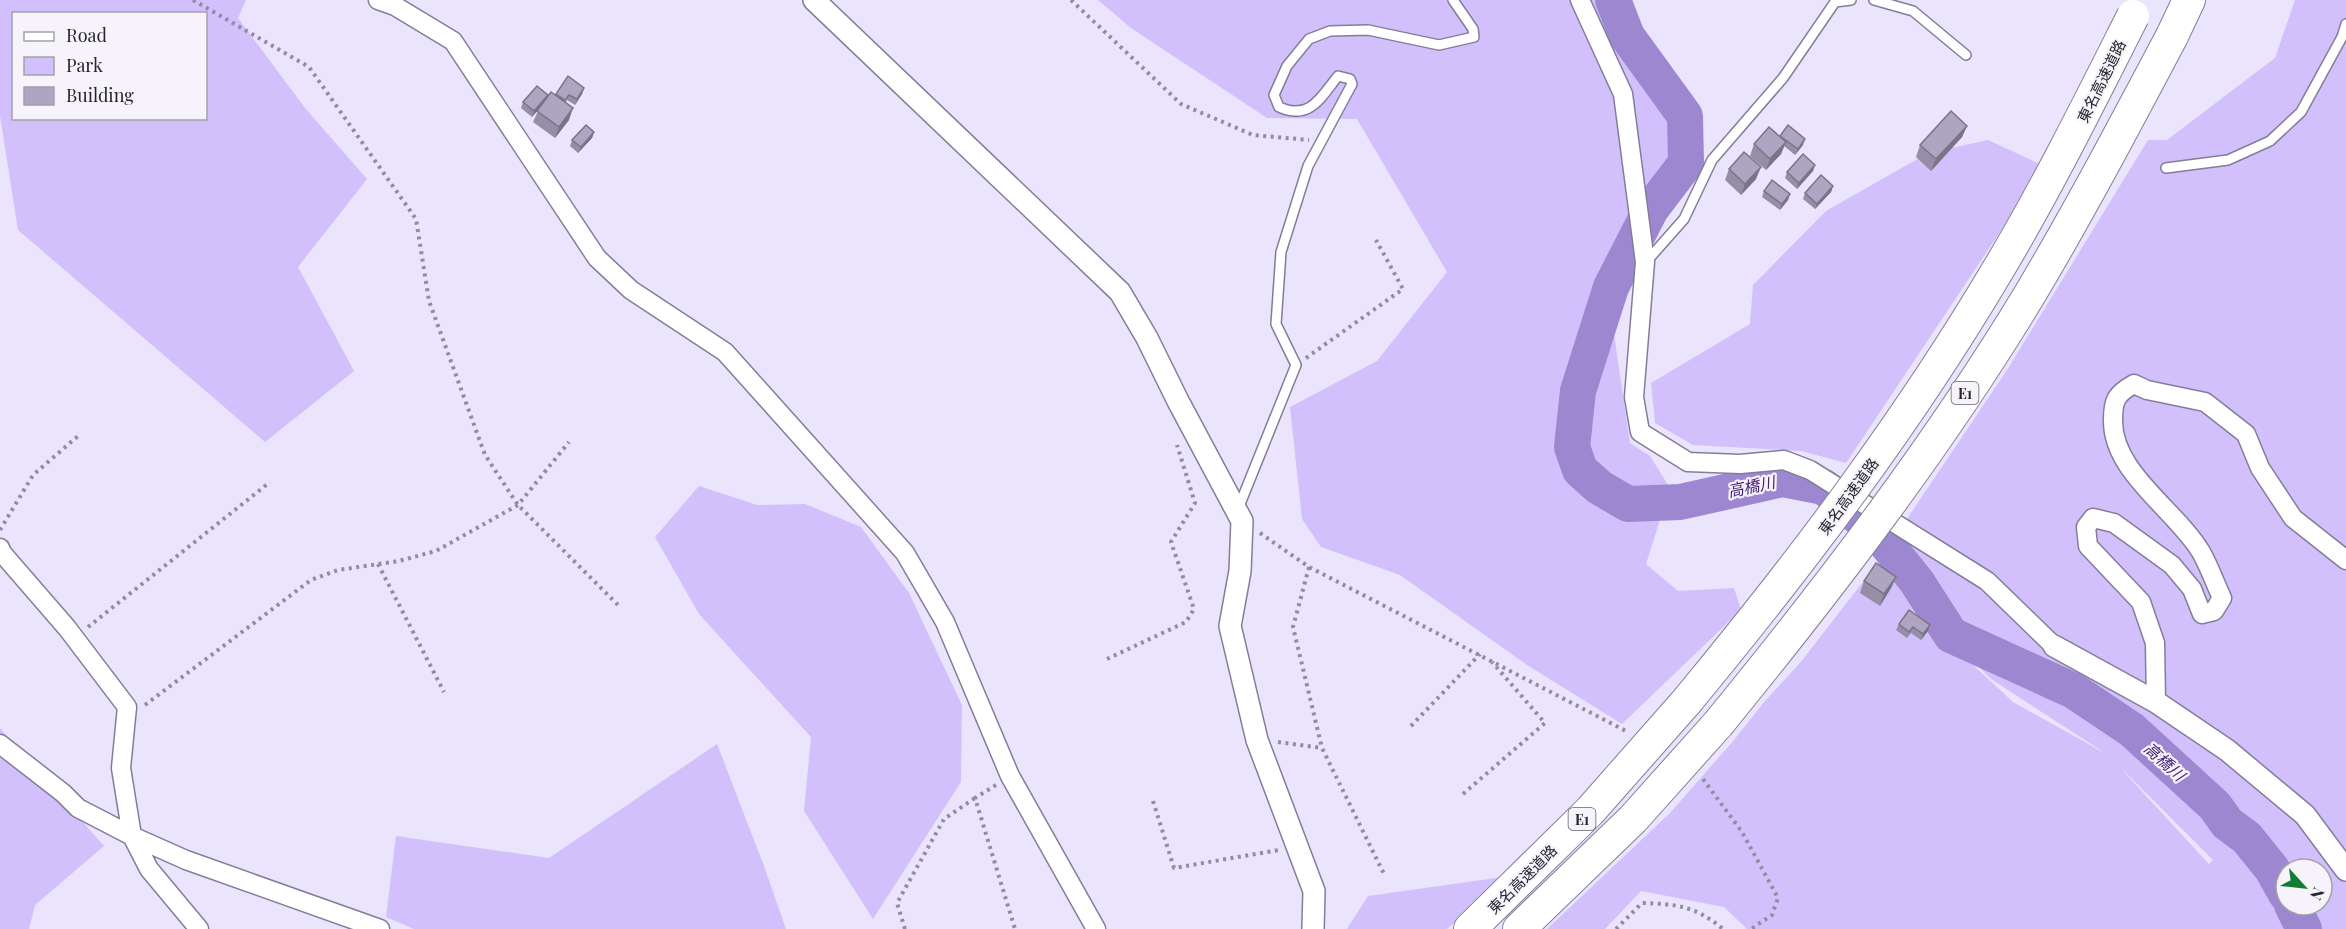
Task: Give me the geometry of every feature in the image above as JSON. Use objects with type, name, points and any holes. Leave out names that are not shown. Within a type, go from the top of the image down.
[{"type":"highway","name":"E1","points":[[1519,929],[1633,819],[1718,724],[1861,544],[1946,424],[2029,295],[2114,146],[2189,0]]},
{"type":"highway","name":"東名高速道路","points":[[1470,929],[1590,811],[1687,701],[1837,512],[1916,400],[1999,268],[2076,130],[2136,8]]},
{"type":"street","points":[[378,0],[395,6],[453,41],[597,258],[631,290],[725,352],[905,553],[945,622],[1010,776],[1096,929]]},
{"type":"street","points":[[814,0],[1120,292],[1147,338],[1240,516],[1240,571],[1230,626],[1257,740],[1314,891],[1313,929]]},
{"type":"street","points":[[1580,0],[1623,94],[1645,262],[1634,397],[1640,432],[1688,462],[1740,464],[1784,460],[1810,470],[1988,581],[2054,646],[2156,702],[2227,750],[2305,815],[2346,870]]},
{"type":"street","points":[[2156,702],[2155,643],[2141,602],[2088,546],[2086,528],[2093,518],[2114,523],[2172,565],[2192,589],[2202,614],[2214,611],[2222,598],[2201,551],[2124,460],[2112,435],[2113,408],[2117,395],[2121,391],[2134,384],[2147,390],[2205,402],[2246,434],[2260,468],[2293,518],[2346,560]]},
{"type":"street","points":[[0,548],[127,707],[120,768],[132,836],[149,869],[198,929]]},
{"type":"street","points":[[0,744],[63,793],[78,808],[132,836],[186,860],[380,929]]},
{"type":"lane","points":[[1240,516],[1296,365],[1276,324],[1281,252],[1308,166],[1352,84],[1350,79],[1338,76],[1312,107],[1291,112],[1279,107],[1274,95],[1287,66],[1309,39],[1330,31],[1368,30],[1439,45],[1474,37],[1473,29],[1453,0]]},
{"type":"lane","points":[[1645,262],[1684,219],[1712,160],[1783,78],[1835,1],[1851,0]]},
{"type":"lane","points":[[1874,0],[1913,11],[1965,55]]},
{"type":"lane","points":[[2166,168],[2228,160],[2270,141],[2301,112],[2342,37],[2346,24]]},
{"type":"path","points":[[193,0],[309,67],[416,219],[429,301],[485,455],[518,505],[618,606]]},
{"type":"path","points":[[1071,0],[1181,104],[1253,135],[1321,141]]},
{"type":"path","points":[[1296,365],[1403,289],[1376,240]]},
{"type":"path","points":[[0,530],[33,475],[78,436]]},
{"type":"path","points":[[1107,659],[1186,622],[1194,609],[1171,542],[1195,503],[1175,436]]},
{"type":"path","points":[[127,707],[147,704],[311,580],[338,570],[436,551],[518,505],[569,442]]},
{"type":"path","points":[[74,638],[270,482]]},
{"type":"path","points":[[1240,516],[1309,567],[1630,733]]},
{"type":"path","points":[[378,564],[444,692]]},
{"type":"path","points":[[1309,567],[1293,627],[1322,748],[1384,874]]},
{"type":"path","points":[[1411,726],[1480,654]]},
{"type":"path","points":[[1463,794],[1545,723],[1490,659]]},
{"type":"path","points":[[1257,740],[1322,748]]},
{"type":"path","points":[[905,929],[897,903],[944,819],[1010,776]]},
{"type":"path","points":[[1703,779],[1742,832],[1778,898],[1772,915],[1751,929]]},
{"type":"path","points":[[975,798],[1015,929]]},
{"type":"path","points":[[1153,801],[1174,868],[1298,846]]},
{"type":"path","points":[[1616,929],[1642,903],[1679,904],[1710,918],[1723,929]]},
{"type":"green space","points":[[0,0],[246,0],[238,18],[305,108],[367,179],[298,267],[354,371],[265,442],[18,230],[0,116]]},
{"type":"green space","points":[[1098,0],[1601,0],[1684,134],[1614,334],[1630,443],[1650,456],[1670,488],[1646,564],[1678,591],[1734,588],[1741,610],[1622,724],[1527,665],[1400,575],[1321,547],[1302,519],[1290,407],[1377,361],[1447,272],[1357,119],[1267,118],[1131,28]]},
{"type":"green space","points":[[2295,0],[2346,0],[2346,929],[1747,929],[1724,907],[1641,891],[1605,929],[1547,929],[1670,813],[1800,663],[1876,565],[2007,370],[2148,140],[2167,140],[2275,58]],"holes":[[[1891,580],[1991,679],[2108,755],[2013,702],[1948,642]],[[2124,772],[2213,860],[2209,864]]]},
{"type":"green space","points":[[1988,140],[2044,166],[1846,463],[1801,451],[1693,445],[1655,423],[1651,383],[1750,324],[1753,285],[1826,211],[1928,153]]},
{"type":"green space","points":[[699,486],[757,505],[805,504],[861,527],[909,593],[962,705],[961,782],[873,919],[804,811],[811,737],[699,614],[655,537]]},
{"type":"green space","points":[[0,728],[104,846],[35,905],[29,929],[0,929]]},
{"type":"green space","points":[[717,744],[786,929],[414,929],[386,917],[396,836],[549,858]]},
{"type":"green space","points":[[1510,876],[1447,929],[1347,929],[1368,896]]},
{"type":"building","points":[[568,76],[584,88],[577,99],[569,95],[565,100],[556,94]]},
{"type":"building","points":[[537,86],[548,95],[534,111],[523,102]]},
{"type":"building","points":[[551,92],[573,108],[559,127],[537,111]]},
{"type":"building","points":[[1951,111],[1967,126],[1936,159],[1920,145]]},
{"type":"building","points":[[586,125],[594,132],[581,147],[572,140]]},
{"type":"building","points":[[1788,125],[1805,139],[1798,149],[1780,136]]},
{"type":"building","points":[[1769,127],[1786,142],[1770,159],[1754,144]]},
{"type":"building","points":[[1744,152],[1761,167],[1745,184],[1729,169]]},
{"type":"building","points":[[1803,154],[1815,165],[1799,183],[1787,172]]},
{"type":"building","points":[[1821,175],[1833,186],[1817,204],[1805,193]]},
{"type":"building","points":[[1772,180],[1790,194],[1782,204],[1764,191]]},
{"type":"building","points":[[1876,563],[1896,577],[1884,594],[1864,581]]},
{"type":"building","points":[[1909,610],[1930,625],[1923,634],[1913,627],[1909,632],[1899,624]]},
{"type":"waterway","name":"高橋川","points":[[1613,0],[1627,36],[1685,116],[1686,163],[1651,209],[1611,287],[1578,391],[1572,447],[1580,470],[1599,487],[1628,504],[1680,502],[1783,479],[1824,487],[1880,536],[1917,582],[1951,635],[2074,691],[2132,730],[2215,806],[2227,823],[2247,838],[2274,873]]},
{"type":"waterway","name":"高橋川","points":[[2298,917],[2304,929]]}]
